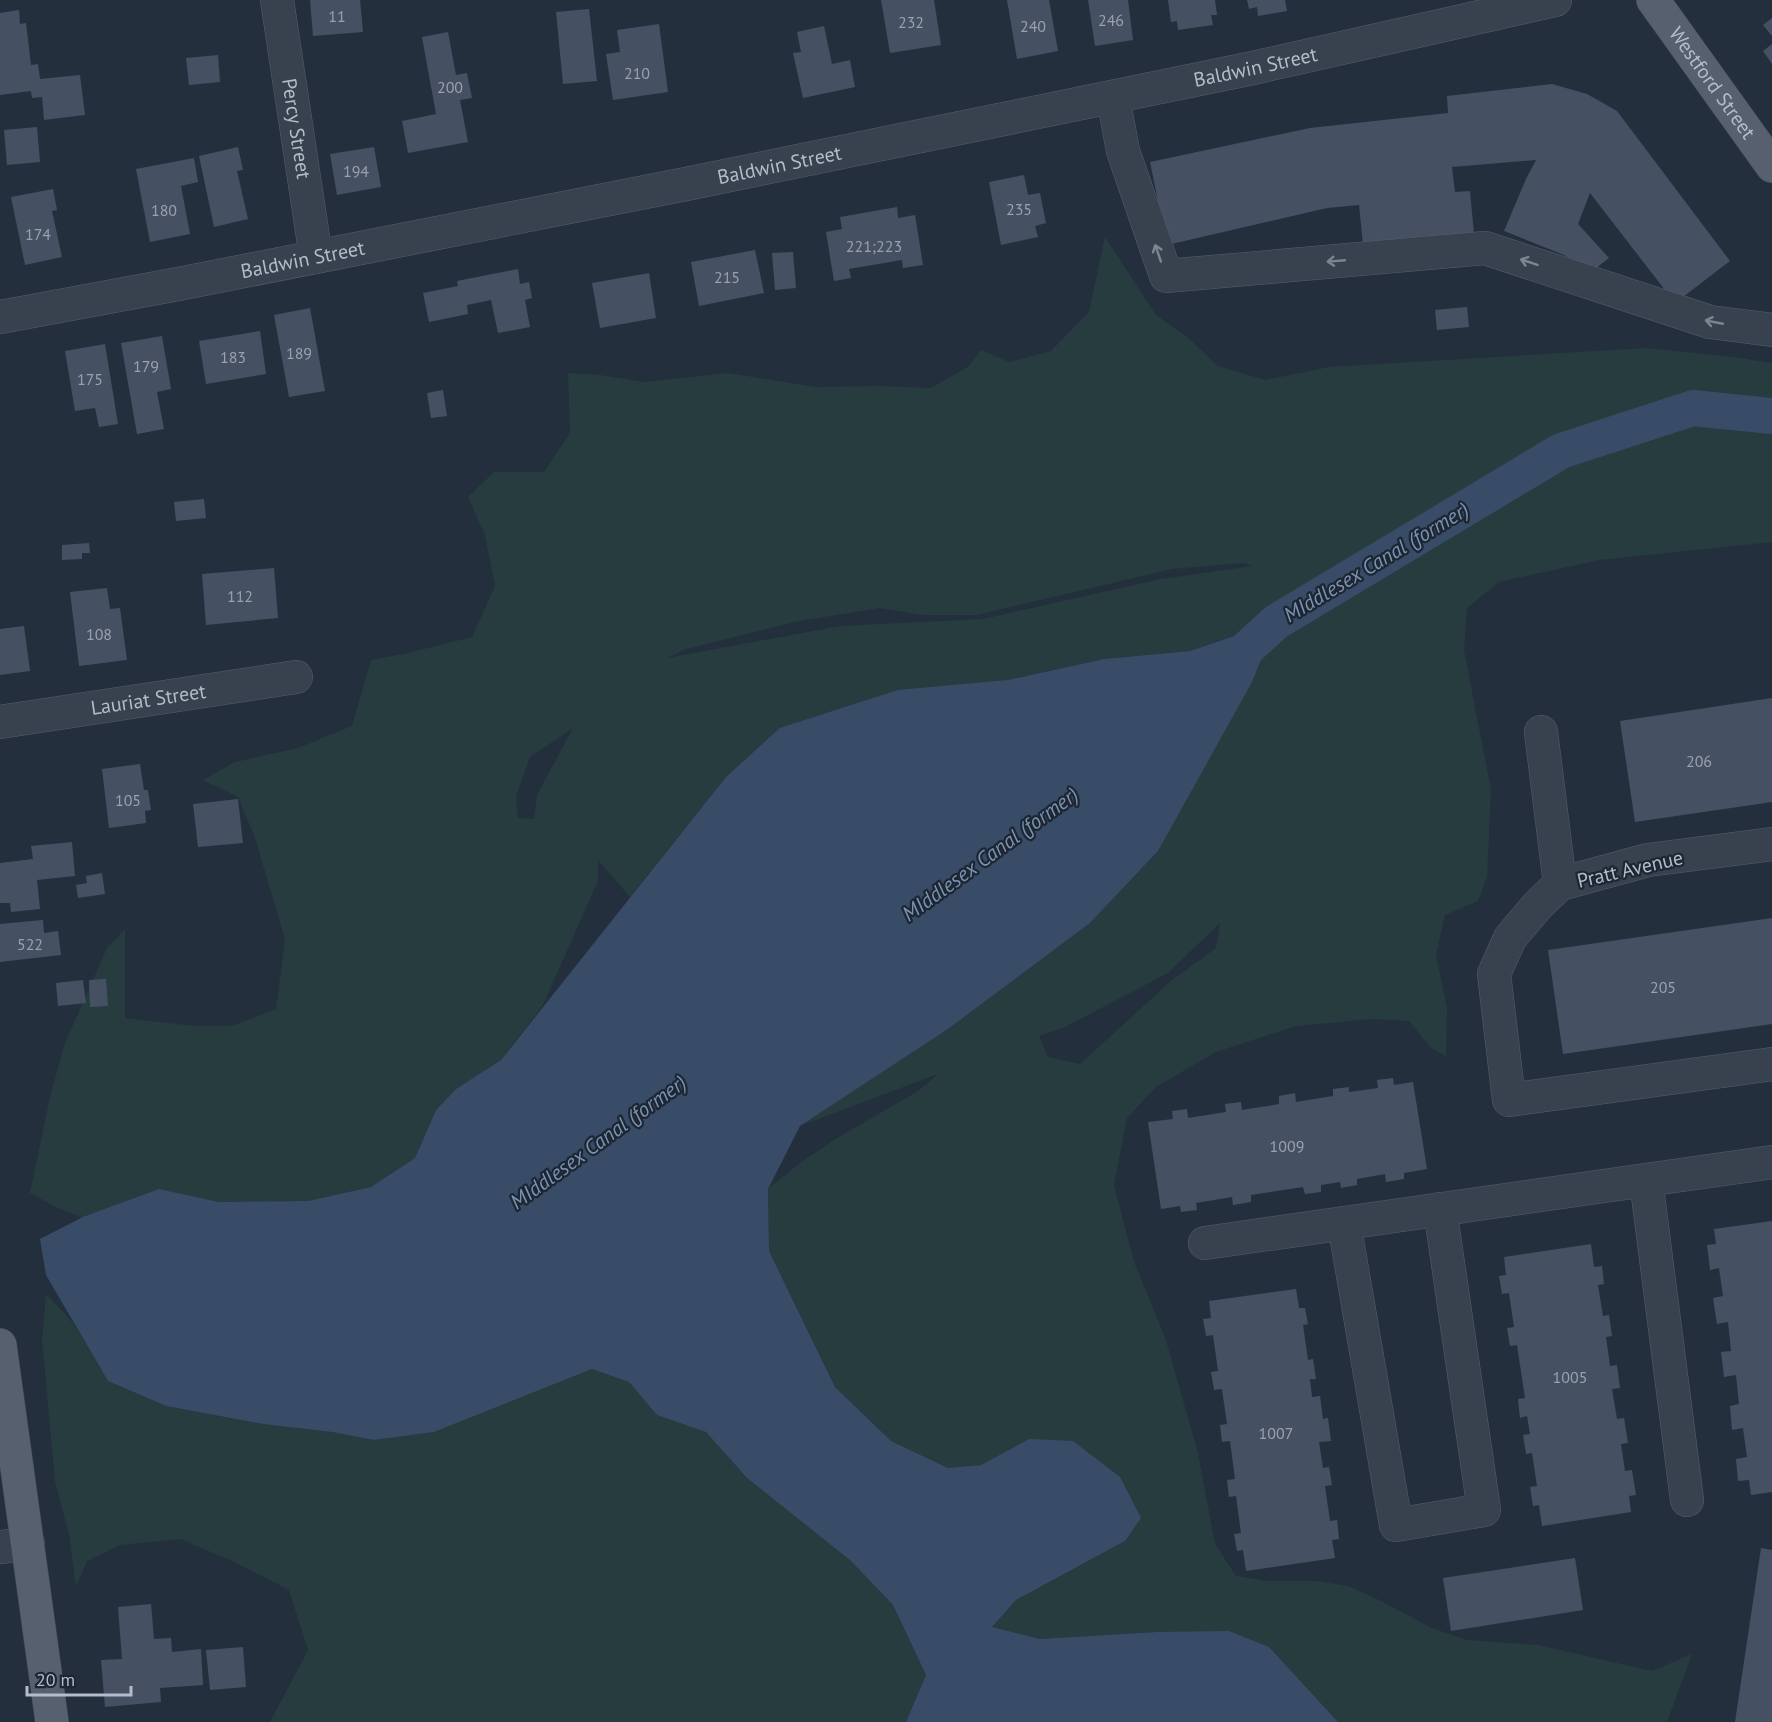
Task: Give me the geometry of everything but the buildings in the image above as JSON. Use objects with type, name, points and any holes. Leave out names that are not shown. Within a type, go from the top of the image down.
[{"type":"main road","name":"Westford Street","points":[[1653,0],[1762,135],[1772,166]]},
{"type":"main road","points":[[0,1345],[14,1546],[52,1722]]},
{"type":"street","name":"Percy Street","points":[[277,0],[316,257]]},
{"type":"street","name":"Baldwin Street","points":[[0,317],[686,184],[1265,66],[1556,0]]},
{"type":"street","points":[[1113,97],[1124,151],[1166,276],[1485,248],[1710,322],[1772,330]]},
{"type":"street","name":"Lauriat Street","points":[[0,722],[296,677]]},
{"type":"street","points":[[1541,732],[1560,884]]},
{"type":"street","name":"Pratt Avenue","points":[[1772,844],[1648,860],[1560,884],[1538,905],[1510,938],[1494,974],[1509,1100],[1772,1064]]},
{"type":"street","points":[[1205,1243],[1772,1162]]},
{"type":"street","points":[[1646,1180],[1687,1500]]},
{"type":"street","points":[[1344,1223],[1396,1525],[1484,1510],[1440,1209]]},
{"type":"green space","points":[[1105,237],[1156,315],[1186,336],[1218,366],[1265,380],[1329,367],[1646,348],[1772,363],[1772,542],[1599,560],[1499,582],[1467,608],[1464,650],[1491,790],[1487,877],[1478,901],[1445,915],[1436,955],[1447,1008],[1446,1056],[1431,1048],[1409,1021],[1371,1019],[1296,1026],[1216,1052],[1156,1087],[1127,1118],[1114,1185],[1134,1262],[1165,1337],[1198,1453],[1215,1544],[1236,1576],[1267,1581],[1316,1581],[1348,1586],[1432,1628],[1467,1640],[1538,1645],[1652,1671],[1692,1654],[1667,1722],[1338,1722],[1269,1647],[1157,1632],[1040,1639],[992,1627],[1016,1600],[1125,1541],[1029,1439],[981,1465],[948,1468],[891,1441],[835,1387],[769,1251],[768,1189],[800,1163],[839,1137],[918,1091],[938,1074],[800,1126],[948,1029],[1090,923],[1158,851],[1276,622],[1190,651],[1104,659],[1008,680],[726,777],[630,897],[598,860],[598,881],[543,1005],[501,1060],[456,1089],[436,1110],[415,1158],[371,1187],[308,1201],[219,1202],[159,1189],[83,1218],[30,1193],[50,1097],[65,1043],[107,948],[125,929],[125,1018],[194,1026],[232,1026],[276,1009],[285,939],[255,838],[238,797],[203,780],[235,762],[298,748],[352,726],[371,660],[472,637],[495,586],[485,535],[468,497],[494,472],[544,472],[570,433],[568,373],[644,382],[728,373],[816,387],[931,388],[968,367],[981,350],[1009,362],[1051,351],[1089,312]],"holes":[[[1245,563],[1252,566],[1161,579],[983,619],[840,626],[667,658],[686,649],[794,622],[879,608],[923,615],[977,615],[1172,569]],[[573,728],[537,795],[534,819],[518,818],[516,796],[530,757]],[[1220,923],[1216,948],[1172,980],[1080,1064],[1048,1057],[1039,1036],[1065,1027],[1168,973]]]},
{"type":"green space","points":[[46,1294],[73,1323],[108,1381],[166,1406],[263,1424],[332,1432],[374,1440],[434,1432],[592,1369],[629,1382],[658,1415],[706,1432],[747,1478],[851,1561],[893,1605],[926,1675],[906,1722],[270,1722],[308,1650],[289,1590],[230,1560],[180,1539],[120,1545],[87,1561],[76,1586],[69,1535],[55,1481],[42,1340]]},
{"type":"water","points":[[1276,622],[1252,682],[1158,851],[1090,923],[948,1029],[800,1126],[768,1189],[769,1251],[835,1387],[891,1441],[948,1468],[981,1465],[1029,1439],[1073,1441],[1120,1477],[1141,1518],[1125,1541],[1016,1600],[992,1627],[1040,1639],[1157,1632],[1229,1631],[1269,1647],[1338,1722],[906,1722],[926,1675],[893,1605],[851,1561],[747,1478],[706,1432],[657,1415],[629,1382],[592,1369],[434,1432],[374,1440],[332,1432],[263,1424],[166,1406],[108,1381],[46,1275],[40,1239],[83,1217],[159,1189],[219,1202],[308,1201],[371,1187],[415,1158],[436,1110],[456,1089],[501,1060],[726,777],[780,728],[898,690],[1008,680],[1104,659],[1190,651]]},
{"type":"waterway","name":"MIddlesex Canal (former)","points":[[1240,655],[1276,622],[1561,451],[1693,408],[1772,416]]}]
